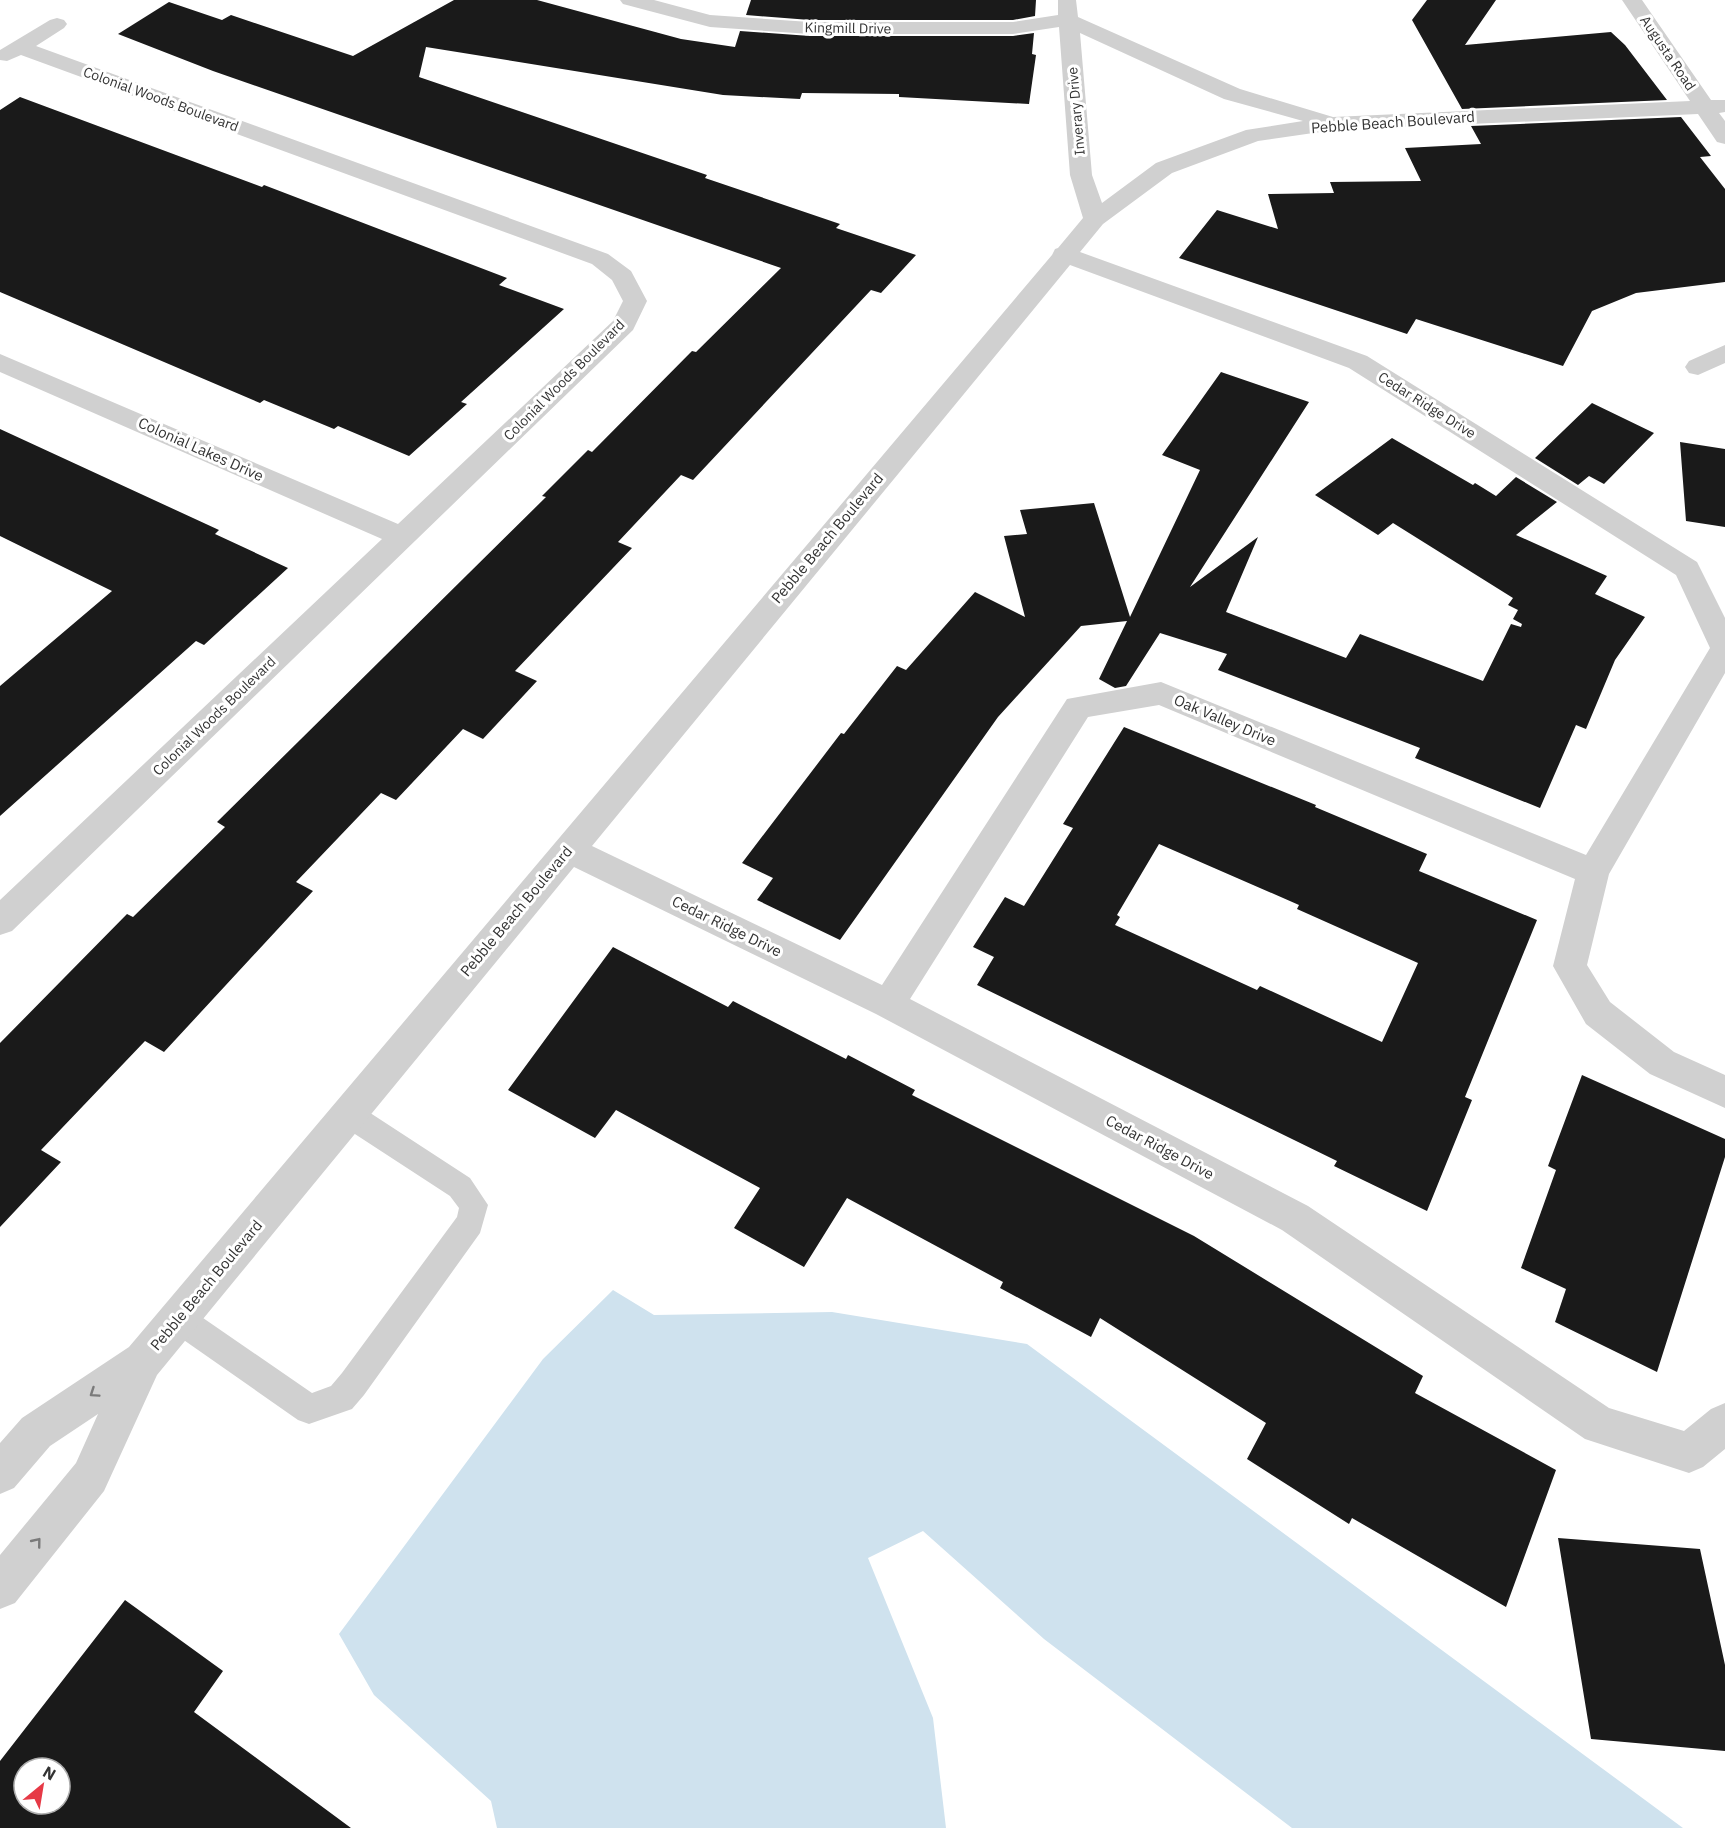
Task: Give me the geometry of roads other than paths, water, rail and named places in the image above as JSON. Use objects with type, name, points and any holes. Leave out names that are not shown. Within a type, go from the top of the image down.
[{"type":"street","name":"Kingmill Drive","points":[[630,0],[710,21],[810,28],[1013,28],[1068,10]]},
{"type":"street","name":"Augusta Road","points":[[1632,0],[1714,106],[1725,137]]},
{"type":"street","points":[[1068,10],[1232,94],[1335,123]]},
{"type":"street","name":"Inverary Drive","points":[[1068,10],[1082,175],[1095,219]]},
{"type":"street","points":[[9,53],[57,24]]},
{"type":"street","name":"Colonial Woods Boulevard","points":[[0,921],[624,325],[635,300],[622,276],[600,259],[9,53]]},
{"type":"street","name":"Pebble Beach Boulevard","points":[[0,1474],[36,1432],[143,1361],[1063,254],[1095,219],[1164,168],[1254,135],[1335,123],[1714,106]]},
{"type":"street","name":"Cedar Ridge Drive","points":[[1063,254],[1358,362],[1687,569],[1725,648],[1593,872],[1570,966],[1598,1012],[1662,1063],[1725,1092]]},
{"type":"street","points":[[1698,367],[1725,353]]},
{"type":"street","name":"Colonial Lakes Drive","points":[[0,362],[402,537]]},
{"type":"street","name":"Oak Valley Drive","points":[[888,1004],[1078,707],[1161,693],[1593,872]]},
{"type":"street","name":"Cedar Ridge Drive","points":[[568,849],[888,1004],[1295,1218],[1599,1425],[1689,1453],[1725,1423]]},
{"type":"street","name":"Pebble Beach Boulevard","points":[[0,1588],[90,1477],[143,1361]]},
{"type":"lane","points":[[179,1319],[309,1408],[341,1398],[353,1384],[470,1223],[474,1205],[460,1187],[348,1114]]},
{"type":"water","points":[[613,1290],[654,1315],[832,1312],[1027,1344],[1683,1828],[1292,1828],[1044,1639],[923,1531],[868,1558],[933,1718],[946,1828],[497,1828],[491,1801],[374,1695],[339,1634],[543,1359]]}]
